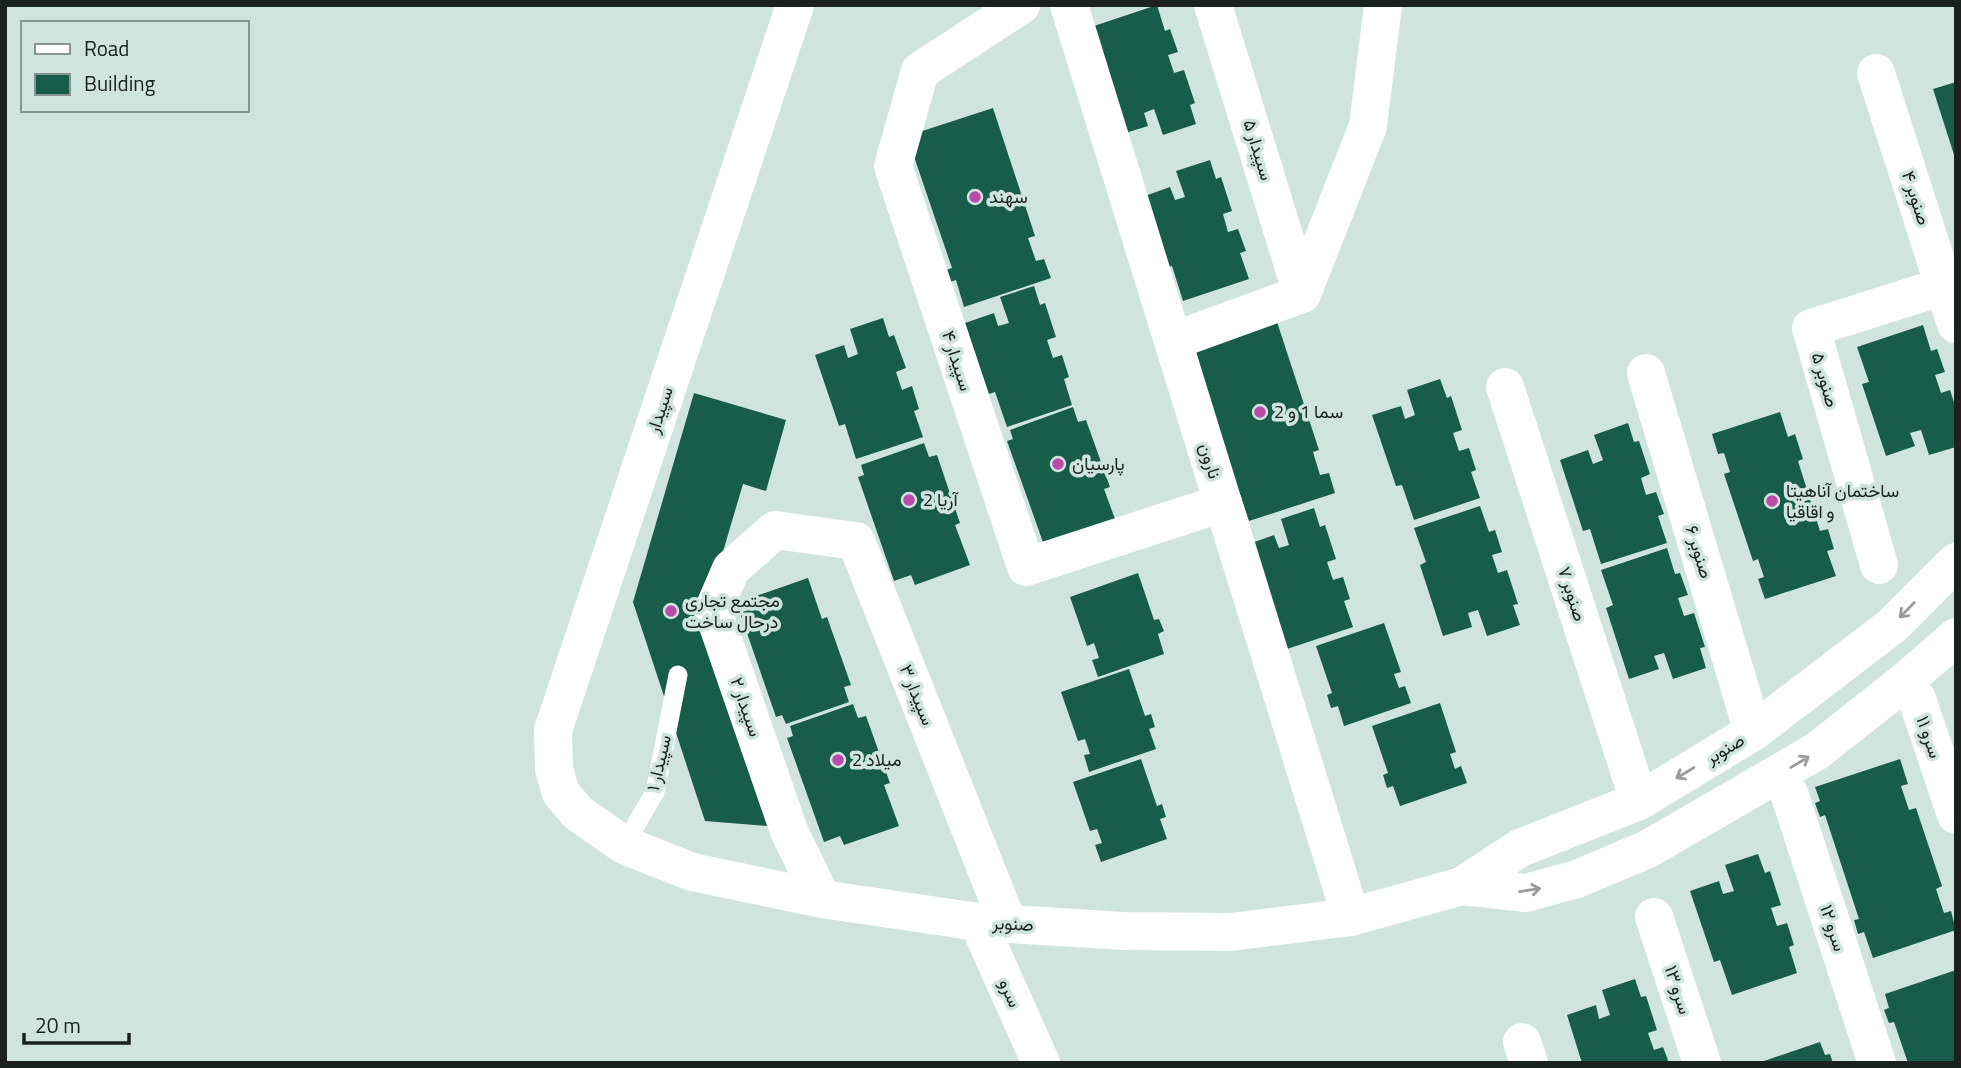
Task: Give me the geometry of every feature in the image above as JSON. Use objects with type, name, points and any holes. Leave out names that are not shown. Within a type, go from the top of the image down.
[{"type":"street","name":"سپیدار","points":[[578,813],[561,793],[554,769],[553,730],[795,5]]},
{"type":"street","name":"سپیدار ۴","points":[[1021,5],[920,71],[892,166],[1026,567],[1223,503]]},
{"type":"street","name":"نارون","points":[[1069,5],[1351,917]]},
{"type":"street","name":"سپیدار ۵","points":[[1213,5],[1302,295]]},
{"type":"street","points":[[1173,341],[1302,295],[1368,126],[1383,5]]},
{"type":"street","name":"صنوبر ۴","points":[[1876,73],[1956,324]]},
{"type":"street","name":"صنوبر ۵","points":[[1879,565],[1811,328],[1944,286]]},
{"type":"street","name":"صنوبر ۶","points":[[1646,373],[1753,732]]},
{"type":"street","name":"صنوبر ۷","points":[[1505,387],[1639,801]]},
{"type":"street","name":"سپیدار ۲","points":[[775,530],[731,569],[713,611],[789,831],[822,899]]},
{"type":"street","name":"سپیدار ۳","points":[[775,530],[856,541],[993,923]]},
{"type":"street","name":"صنوبر","points":[[578,813],[624,845],[692,872],[822,899],[993,923],[1124,931],[1230,932],[1351,917],[1462,886],[1520,848],[1639,801],[1753,732],[1893,625],[1956,562]]},
{"type":"street","name":"صنوبر","points":[[1462,886],[1526,893],[1577,878],[1648,849],[1817,751],[1956,637]]},
{"type":"street","name":"سرو ۱۱","points":[[1917,699],[1956,815]]},
{"type":"street","name":"سرو ۱۲","points":[[1789,793],[1877,1063]]},
{"type":"street","name":"سرو ۱۳","points":[[1654,918],[1703,1063]]},
{"type":"street","name":"سرو","points":[[993,923],[1041,1063]]},
{"type":"lane","name":"سپیدار ۱","points":[[624,845],[655,792],[678,676]]},
{"type":"building","points":[[1157,5],[1165,31],[1170,29],[1178,52],[1168,55],[1174,73],[1184,70],[1195,103],[1190,105],[1196,124],[1163,135],[1154,109],[1144,113],[1148,126],[1119,135],[1091,27]]},
{"type":"building","points":[[1956,82],[1956,158],[1955,158],[1933,89]]},
{"type":"building","name":"سهند","points":[[993,108],[1035,236],[1028,238],[1036,261],[1044,259],[1051,278],[964,307],[956,280],[950,282],[946,270],[952,268],[907,136]]},
{"type":"building","points":[[1210,160],[1216,179],[1221,177],[1232,211],[1223,214],[1228,232],[1238,229],[1246,251],[1240,253],[1249,279],[1183,301],[1172,266],[1165,268],[1142,197],[1170,187],[1175,200],[1185,197],[1176,171]]},
{"type":"building","points":[[1034,286],[1040,305],[1045,303],[1056,337],[1047,340],[1053,358],[1062,355],[1069,377],[1064,379],[1072,405],[1007,427],[995,392],[989,394],[965,323],[994,313],[998,326],[1009,323],[1000,297]]},
{"type":"building","points":[[883,318],[889,337],[894,335],[906,368],[896,372],[902,390],[912,386],[919,409],[914,411],[923,437],[856,459],[845,424],[839,426],[815,355],[844,345],[848,358],[858,354],[850,329]]},
{"type":"building","name":"سما 1 و 2","points":[[1277,322],[1319,450],[1313,452],[1320,475],[1329,473],[1335,493],[1249,521],[1191,350]]},
{"type":"building","points":[[1923,325],[1931,351],[1937,349],[1945,372],[1935,375],[1941,393],[1950,390],[1956,408],[1956,447],[1929,455],[1921,430],[1910,433],[1915,446],[1886,456],[1862,384],[1869,382],[1857,347]]},
{"type":"building","points":[[1440,379],[1447,398],[1451,396],[1462,430],[1453,433],[1459,451],[1469,448],[1476,470],[1471,472],[1480,498],[1414,520],[1402,485],[1396,486],[1372,415],[1401,406],[1405,419],[1415,415],[1407,390]]},
{"type":"building","name":"مجتمع تجاری درحال ساخت","points":[[694,393],[786,420],[766,491],[743,484],[703,619],[779,827],[705,821],[633,602]]},
{"type":"building","name":"پارسیان","points":[[1073,407],[1078,422],[1086,420],[1110,487],[1104,489],[1119,530],[1044,545],[1007,441],[1013,439],[1010,430]]},
{"type":"building","name":"ساختمان آناهیتا و اقاقیا","points":[[1780,412],[1788,437],[1795,434],[1803,459],[1798,461],[1820,531],[1828,529],[1834,549],[1827,551],[1836,576],[1765,599],[1758,579],[1764,577],[1758,559],[1753,561],[1724,474],[1730,472],[1724,453],[1718,454],[1712,434]]},
{"type":"building","points":[[1628,423],[1634,442],[1639,441],[1650,474],[1641,478],[1646,495],[1656,492],[1664,514],[1658,516],[1667,543],[1601,564],[1590,529],[1583,531],[1560,460],[1588,450],[1593,464],[1603,460],[1594,435]]},
{"type":"building","name":"آریا 2","points":[[924,443],[929,457],[937,455],[960,523],[955,525],[970,565],[915,585],[911,575],[894,581],[858,477],[864,475],[861,465]]},
{"type":"building","points":[[1480,506],[1489,532],[1495,530],[1502,552],[1492,555],[1498,573],[1507,570],[1518,604],[1513,605],[1520,625],[1487,636],[1478,610],[1468,613],[1472,627],[1443,636],[1420,565],[1426,562],[1414,528]]},
{"type":"building","points":[[1314,508],[1320,527],[1325,525],[1336,559],[1327,562],[1333,580],[1343,577],[1350,599],[1344,601],[1353,627],[1287,649],[1246,545],[1274,535],[1279,548],[1289,545],[1281,519]]},
{"type":"building","points":[[1667,548],[1675,574],[1680,573],[1688,595],[1678,598],[1684,616],[1694,613],[1705,647],[1700,648],[1706,668],[1673,679],[1664,653],[1654,656],[1659,669],[1629,679],[1606,608],[1613,605],[1601,570]]},
{"type":"building","points":[[1138,573],[1154,620],[1159,619],[1164,631],[1158,634],[1164,654],[1098,677],[1092,660],[1099,658],[1094,643],[1087,646],[1070,597]]},
{"type":"building","points":[[808,578],[822,619],[827,617],[851,685],[844,687],[849,702],[786,724],[782,715],[776,717],[740,613],[756,607],[753,597]]},
{"type":"building","points":[[1384,623],[1401,672],[1394,674],[1399,688],[1405,686],[1411,703],[1344,726],[1338,706],[1331,708],[1327,695],[1332,693],[1316,646]]},
{"type":"building","points":[[1129,669],[1145,716],[1151,714],[1155,727],[1149,729],[1156,749],[1089,772],[1084,755],[1090,754],[1085,739],[1078,741],[1061,692]]},
{"type":"building","points":[[1440,703],[1456,752],[1450,754],[1455,769],[1461,766],[1467,783],[1400,806],[1393,786],[1387,788],[1383,775],[1388,773],[1372,726]]},
{"type":"building","name":"میلاد 2","points":[[853,704],[858,718],[866,716],[890,783],[884,785],[899,826],[844,845],[840,836],[824,842],[787,738],[793,736],[790,726]]},
{"type":"building","points":[[1141,759],[1157,806],[1162,804],[1166,817],[1160,819],[1167,839],[1101,862],[1095,845],[1102,843],[1097,829],[1090,831],[1073,782]]},
{"type":"building","points":[[1900,759],[1908,784],[1901,786],[1909,810],[1916,808],[1942,886],[1936,889],[1944,913],[1951,911],[1956,930],[1873,958],[1864,932],[1858,934],[1854,920],[1859,919],[1825,815],[1820,817],[1815,803],[1820,801],[1815,787]]},
{"type":"building","points":[[1758,854],[1765,873],[1770,871],[1781,905],[1771,908],[1777,926],[1787,923],[1794,945],[1789,947],[1797,973],[1732,995],[1720,960],[1714,962],[1690,891],[1719,881],[1723,894],[1734,891],[1725,865]]},
{"type":"building","points":[[1956,970],[1956,1063],[1908,1063],[1894,1022],[1889,1023],[1884,1010],[1889,1008],[1885,994]]},
{"type":"building","points":[[1635,979],[1641,997],[1646,996],[1657,1030],[1648,1033],[1654,1050],[1663,1047],[1669,1063],[1582,1063],[1567,1015],[1596,1005],[1599,1019],[1610,1015],[1602,990]]},
{"type":"building","points":[[1820,1042],[1825,1055],[1830,1054],[1833,1063],[1758,1063]]},
{"type":"place","name":"سهند","points":[[975,197]]},
{"type":"place","name":"سما 1 و 2","points":[[1260,412]]},
{"type":"place","name":"پارسیان","points":[[1058,464]]},
{"type":"place","name":"آریا 2","points":[[909,500]]},
{"type":"place","name":"ساختمان آناهیتا و اقاقیا","points":[[1772,501]]},
{"type":"place","name":"مجتمع تجاری درحال ساخت","points":[[671,611]]},
{"type":"place","name":"میلاد 2","points":[[838,760]]}]
